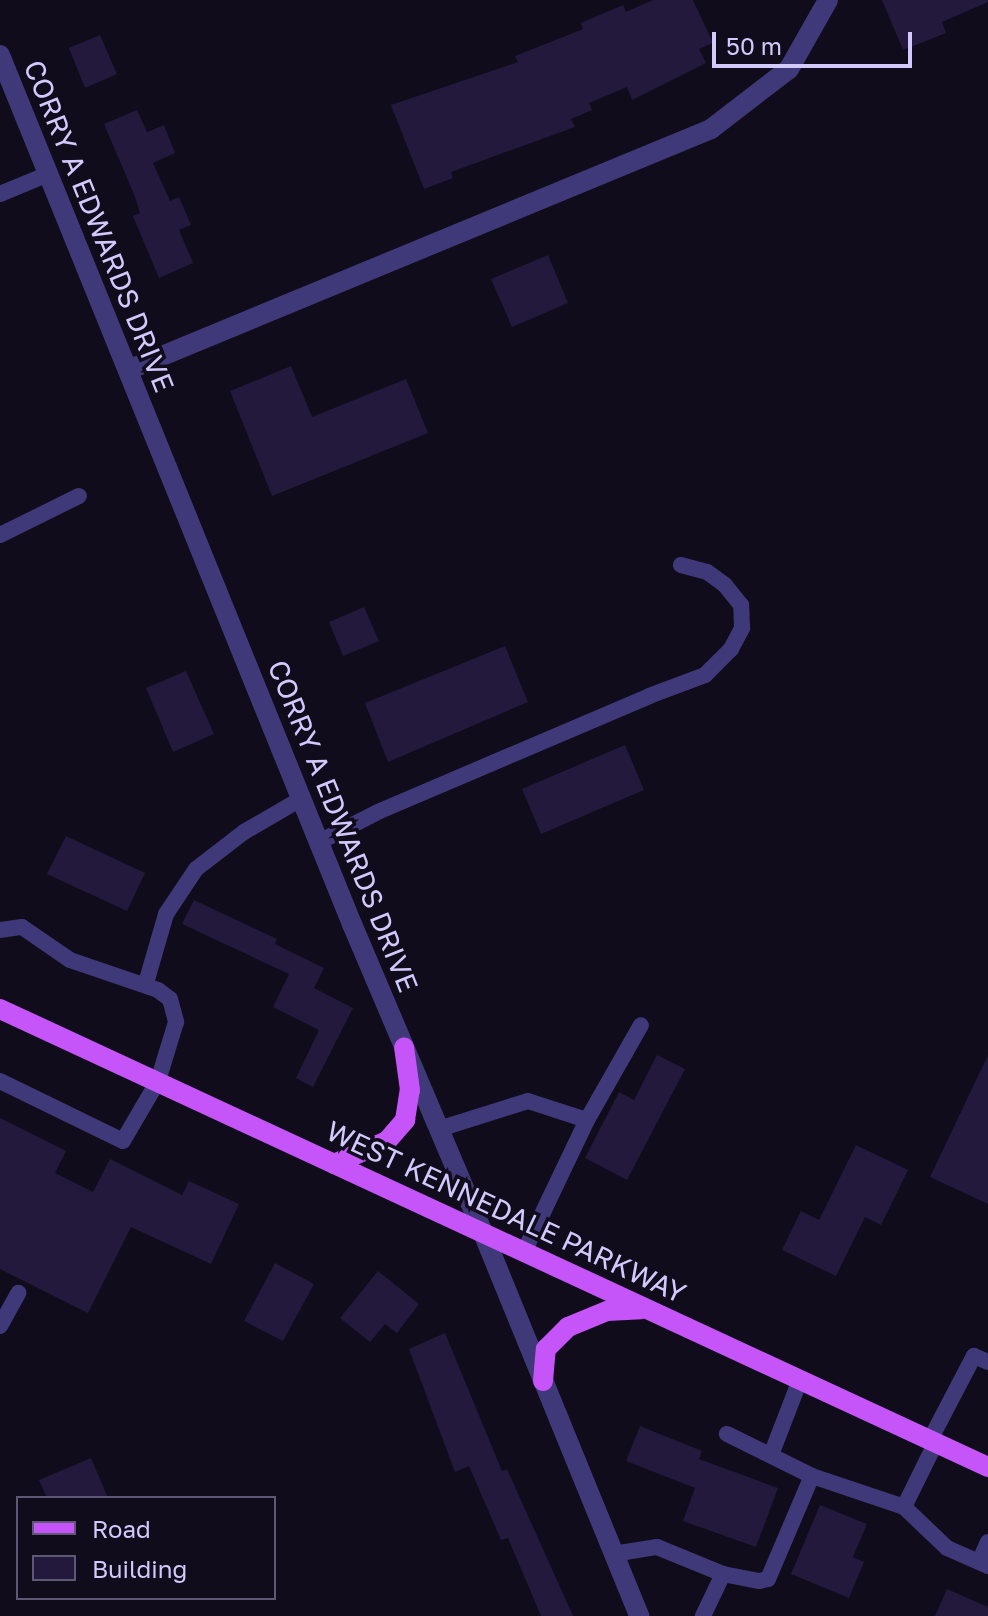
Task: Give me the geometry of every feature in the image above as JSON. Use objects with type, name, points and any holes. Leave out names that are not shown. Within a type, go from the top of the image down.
[{"type":"main road","name":"WEST KENNEDALE PARKWAY","points":[[0,1009],[988,1467]]},
{"type":"main road","points":[[334,1164],[387,1141],[405,1120],[410,1090],[404,1047]]},
{"type":"main road","points":[[543,1381],[546,1349],[568,1327],[607,1311],[647,1309]]},
{"type":"street","points":[[128,370],[711,129],[789,69],[828,0]]},
{"type":"street","name":"CORRY A EDWARDS DRIVE","points":[[0,55],[301,799],[639,1616]]},
{"type":"lane","points":[[0,194],[48,174]]},
{"type":"lane","points":[[0,535],[79,496]]},
{"type":"lane","points":[[319,842],[394,805],[705,675],[731,649],[742,628],[741,605],[725,585],[707,572],[681,565]]},
{"type":"lane","points":[[146,983],[166,914],[196,869],[244,832],[301,799]]},
{"type":"lane","points":[[0,930],[22,927],[70,960],[146,983],[170,999],[176,1022],[158,1081],[123,1141],[0,1081]]},
{"type":"lane","points":[[524,1252],[587,1120],[641,1025]]},
{"type":"lane","points":[[439,1129],[528,1101],[587,1120]]},
{"type":"lane","points":[[0,1326],[18,1293]]},
{"type":"lane","points":[[904,1507],[974,1356],[988,1362]]},
{"type":"lane","points":[[771,1455],[800,1380]]},
{"type":"lane","points":[[727,1434],[812,1476],[904,1507],[947,1548],[983,1564],[988,1542]]},
{"type":"lane","points":[[613,1554],[657,1547],[723,1574],[759,1581],[768,1579],[812,1476]]},
{"type":"lane","points":[[703,1616],[723,1574]]},
{"type":"building","points":[[653,0],[693,0],[713,43],[699,49],[706,63],[632,100],[627,87],[589,103],[592,110],[571,119],[575,127],[451,172],[453,178],[424,189],[391,105],[518,62],[515,56],[583,29],[581,23],[623,5],[626,12]]},
{"type":"building","points":[[882,0],[988,2],[942,22],[946,33],[903,50]]},
{"type":"building","points":[[100,35],[117,74],[85,88],[69,48]]},
{"type":"building","points":[[137,110],[147,132],[164,125],[175,153],[153,163],[170,201],[179,197],[191,225],[179,230],[193,263],[159,278],[133,216],[140,213],[134,194],[104,124]]},
{"type":"building","points":[[548,255],[568,303],[512,327],[491,279]]},
{"type":"building","points":[[291,366],[312,417],[406,379],[428,433],[272,496],[230,391]]},
{"type":"building","points":[[364,607],[379,641],[343,656],[329,622]]},
{"type":"building","points":[[505,646],[528,702],[388,762],[365,703]]},
{"type":"building","points":[[186,671],[214,734],[173,752],[146,688]]},
{"type":"building","points":[[625,745],[644,790],[541,834],[522,789]]},
{"type":"building","points":[[66,836],[145,873],[127,911],[47,874]]},
{"type":"building","points":[[194,900],[277,939],[275,944],[324,968],[314,988],[353,1008],[313,1087],[296,1078],[319,1030],[273,1007],[289,974],[182,924]]},
{"type":"building","points":[[657,1055],[685,1069],[627,1180],[585,1158],[619,1092],[634,1100]]},
{"type":"building","points":[[988,1055],[988,1204],[930,1177]]},
{"type":"building","points":[[0,1118],[66,1151],[55,1173],[93,1192],[110,1159],[182,1195],[189,1181],[239,1204],[211,1264],[131,1227],[88,1313],[0,1269]]},
{"type":"building","points":[[856,1145],[908,1170],[881,1225],[865,1217],[836,1276],[782,1250],[801,1211],[819,1220]]},
{"type":"building","points":[[275,1263],[314,1284],[283,1341],[244,1321]]},
{"type":"building","points":[[378,1271],[419,1304],[397,1333],[385,1324],[370,1342],[340,1318]]},
{"type":"building","points":[[445,1333],[502,1471],[507,1469],[573,1616],[541,1616],[508,1538],[501,1540],[469,1466],[455,1472],[409,1349]]},
{"type":"building","points":[[640,1426],[702,1451],[699,1459],[778,1488],[756,1547],[683,1521],[695,1488],[626,1461]]},
{"type":"building","points":[[91,1458],[107,1496],[46,1496],[39,1480]]},
{"type":"building","points":[[820,1505],[867,1524],[853,1557],[864,1562],[849,1598],[791,1574]]},
{"type":"building","points":[[947,1589],[988,1607],[988,1616],[935,1616]]}]
